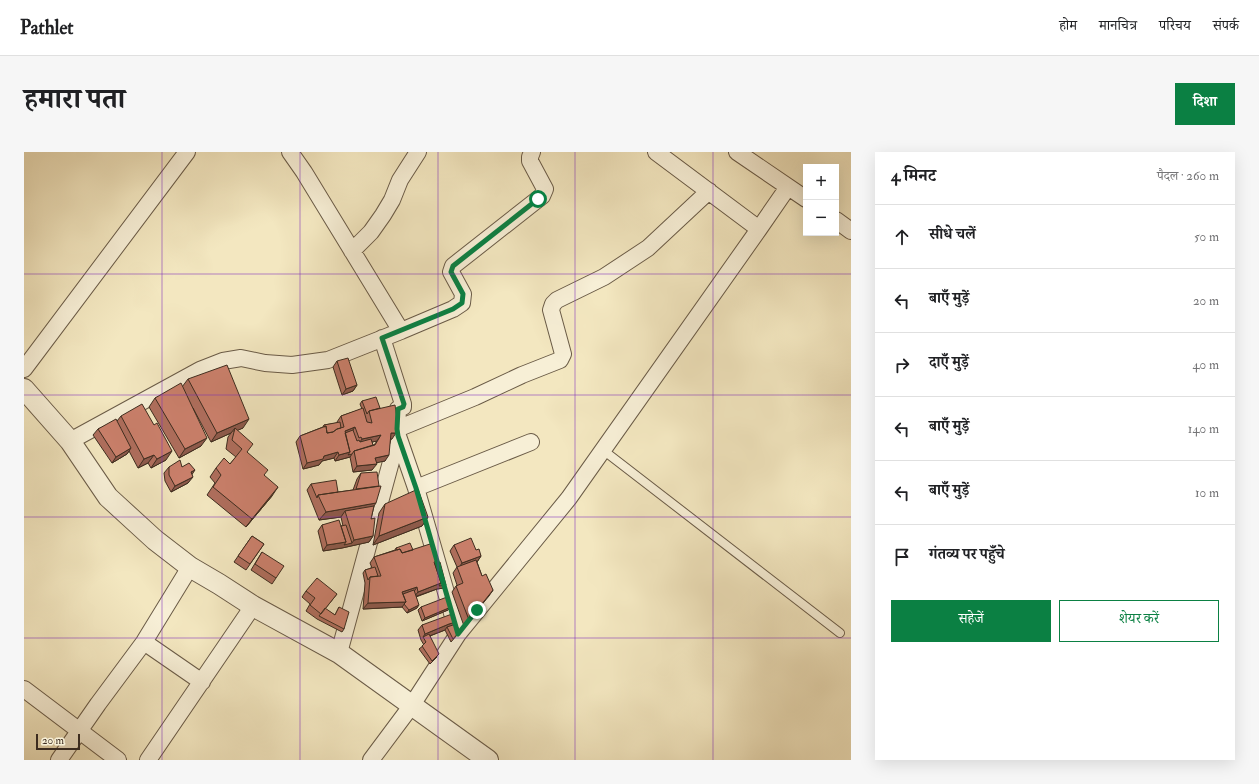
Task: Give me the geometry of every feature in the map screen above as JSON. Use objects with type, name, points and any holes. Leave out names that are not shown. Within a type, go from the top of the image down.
[{"type":"street","points":[[24,369],[187,152]]},
{"type":"street","points":[[290,152],[304,172],[401,331]]},
{"type":"street","points":[[352,251],[371,232],[383,215],[392,200],[400,180],[418,152]]},
{"type":"street","points":[[70,441],[200,370],[223,361],[241,358],[265,363],[292,365],[328,360],[453,309],[462,303],[463,294],[451,272],[453,266],[542,196],[544,189],[530,161],[532,152]]},
{"type":"street","points":[[656,152],[759,229]]},
{"type":"street","points":[[737,152],[803,197]]},
{"type":"street","points":[[372,760],[412,705],[458,634],[569,498],[788,187]]},
{"type":"street","points":[[398,432],[522,375],[560,360],[563,354],[550,310],[553,304],[561,298],[604,277],[648,248],[709,191]]},
{"type":"street","points":[[839,222],[851,231]]},
{"type":"street","points":[[339,654],[398,432],[398,409],[403,407],[404,404],[382,338]]},
{"type":"street","points":[[24,389],[70,441],[108,497],[138,525],[190,567],[253,606],[339,654],[488,760]]},
{"type":"street","points":[[398,432],[416,488],[458,634]]},
{"type":"street","points":[[416,488],[531,442]]},
{"type":"street","points":[[59,760],[144,642],[190,567]]},
{"type":"street","points":[[148,760],[253,606]]},
{"type":"street","points":[[144,642],[202,682]]},
{"type":"street","points":[[24,689],[118,760]]},
{"type":"lane","points":[[603,450],[840,633]]},
{"type":"building","points":[[348,358],[357,385],[346,389],[337,361]]},
{"type":"building","points":[[227,365],[249,419],[217,433],[188,379]]},
{"type":"building","points":[[181,383],[207,438],[185,449],[155,398]]},
{"type":"building","points":[[376,397],[380,408],[369,411],[367,414],[362,401]]},
{"type":"building","points":[[142,404],[154,425],[157,423],[172,451],[157,459],[154,455],[144,459],[121,416]]},
{"type":"building","points":[[395,405],[398,425],[396,433],[391,433],[389,455],[375,458],[377,464],[357,466],[354,451],[375,445],[381,435],[362,439],[361,437],[359,438],[355,427],[345,431],[350,452],[339,455],[338,452],[324,456],[323,459],[307,463],[300,436],[326,426],[327,433],[333,432],[344,427],[341,416],[363,408],[367,422],[372,423],[369,411]]},
{"type":"building","points":[[116,419],[131,448],[116,457],[98,429]]},
{"type":"building","points":[[340,422],[341,428],[327,433],[326,426],[324,427],[324,425]]},
{"type":"building","points":[[235,428],[253,444],[247,452],[268,470],[264,475],[278,487],[252,519],[213,487],[221,475],[216,468],[224,458],[230,464],[242,449],[232,440]]},
{"type":"building","points":[[353,430],[357,441],[359,440],[360,442],[371,439],[373,445],[354,451],[352,454],[348,455],[350,452],[345,433]]},
{"type":"building","points":[[180,460],[182,467],[189,463],[195,470],[191,472],[193,477],[175,486],[169,475],[169,467]]},
{"type":"building","points":[[377,472],[379,486],[356,489],[361,473]]},
{"type":"building","points":[[336,480],[338,492],[318,495],[317,498],[311,484]]},
{"type":"building","points":[[381,486],[376,503],[326,512],[318,495]]},
{"type":"building","points":[[418,489],[428,517],[379,536],[385,504]]},
{"type":"building","points":[[374,506],[371,519],[375,518],[373,536],[354,540],[345,511]]},
{"type":"building","points":[[339,520],[346,542],[327,545],[322,525]]},
{"type":"building","points":[[346,525],[352,543],[344,545],[346,542],[341,526]]},
{"type":"building","points":[[252,536],[264,544],[250,564],[238,556]]},
{"type":"building","points":[[471,538],[476,550],[479,549],[481,556],[462,563],[454,545]]},
{"type":"building","points":[[410,543],[413,550],[402,553],[400,549],[397,550],[396,548]]},
{"type":"building","points":[[430,544],[437,561],[434,562],[441,583],[418,592],[417,587],[402,592],[406,602],[368,603],[370,577],[381,576],[374,557],[400,549],[402,553]]},
{"type":"building","points":[[262,552],[284,566],[276,578],[255,564]]},
{"type":"building","points":[[476,560],[482,576],[486,574],[493,590],[469,620],[456,586],[463,583],[457,567]]},
{"type":"building","points":[[440,562],[446,585],[439,586],[441,583],[435,564]]},
{"type":"building","points":[[375,567],[378,576],[370,577],[368,580],[365,570]]},
{"type":"building","points":[[317,578],[337,594],[321,614],[310,605],[315,598],[306,591]]},
{"type":"building","points":[[414,590],[419,605],[409,610],[404,604],[406,602],[403,594]]},
{"type":"building","points":[[447,597],[451,607],[425,618],[421,607]]},
{"type":"building","points":[[339,607],[349,612],[344,629],[319,616],[325,608],[335,615]]},
{"type":"building","points":[[452,614],[456,622],[425,634],[422,625]]},
{"type":"building","points":[[456,624],[460,631],[453,639],[447,627]]},
{"type":"building","points":[[429,634],[439,654],[432,661],[422,646],[426,642],[423,637]]},
{"type":"route","points":[[477,610],[458,634],[416,488],[398,436],[398,409],[403,407],[404,404],[398,390],[382,338],[453,309],[462,303],[463,294],[451,272],[453,266],[538,199]]}]
